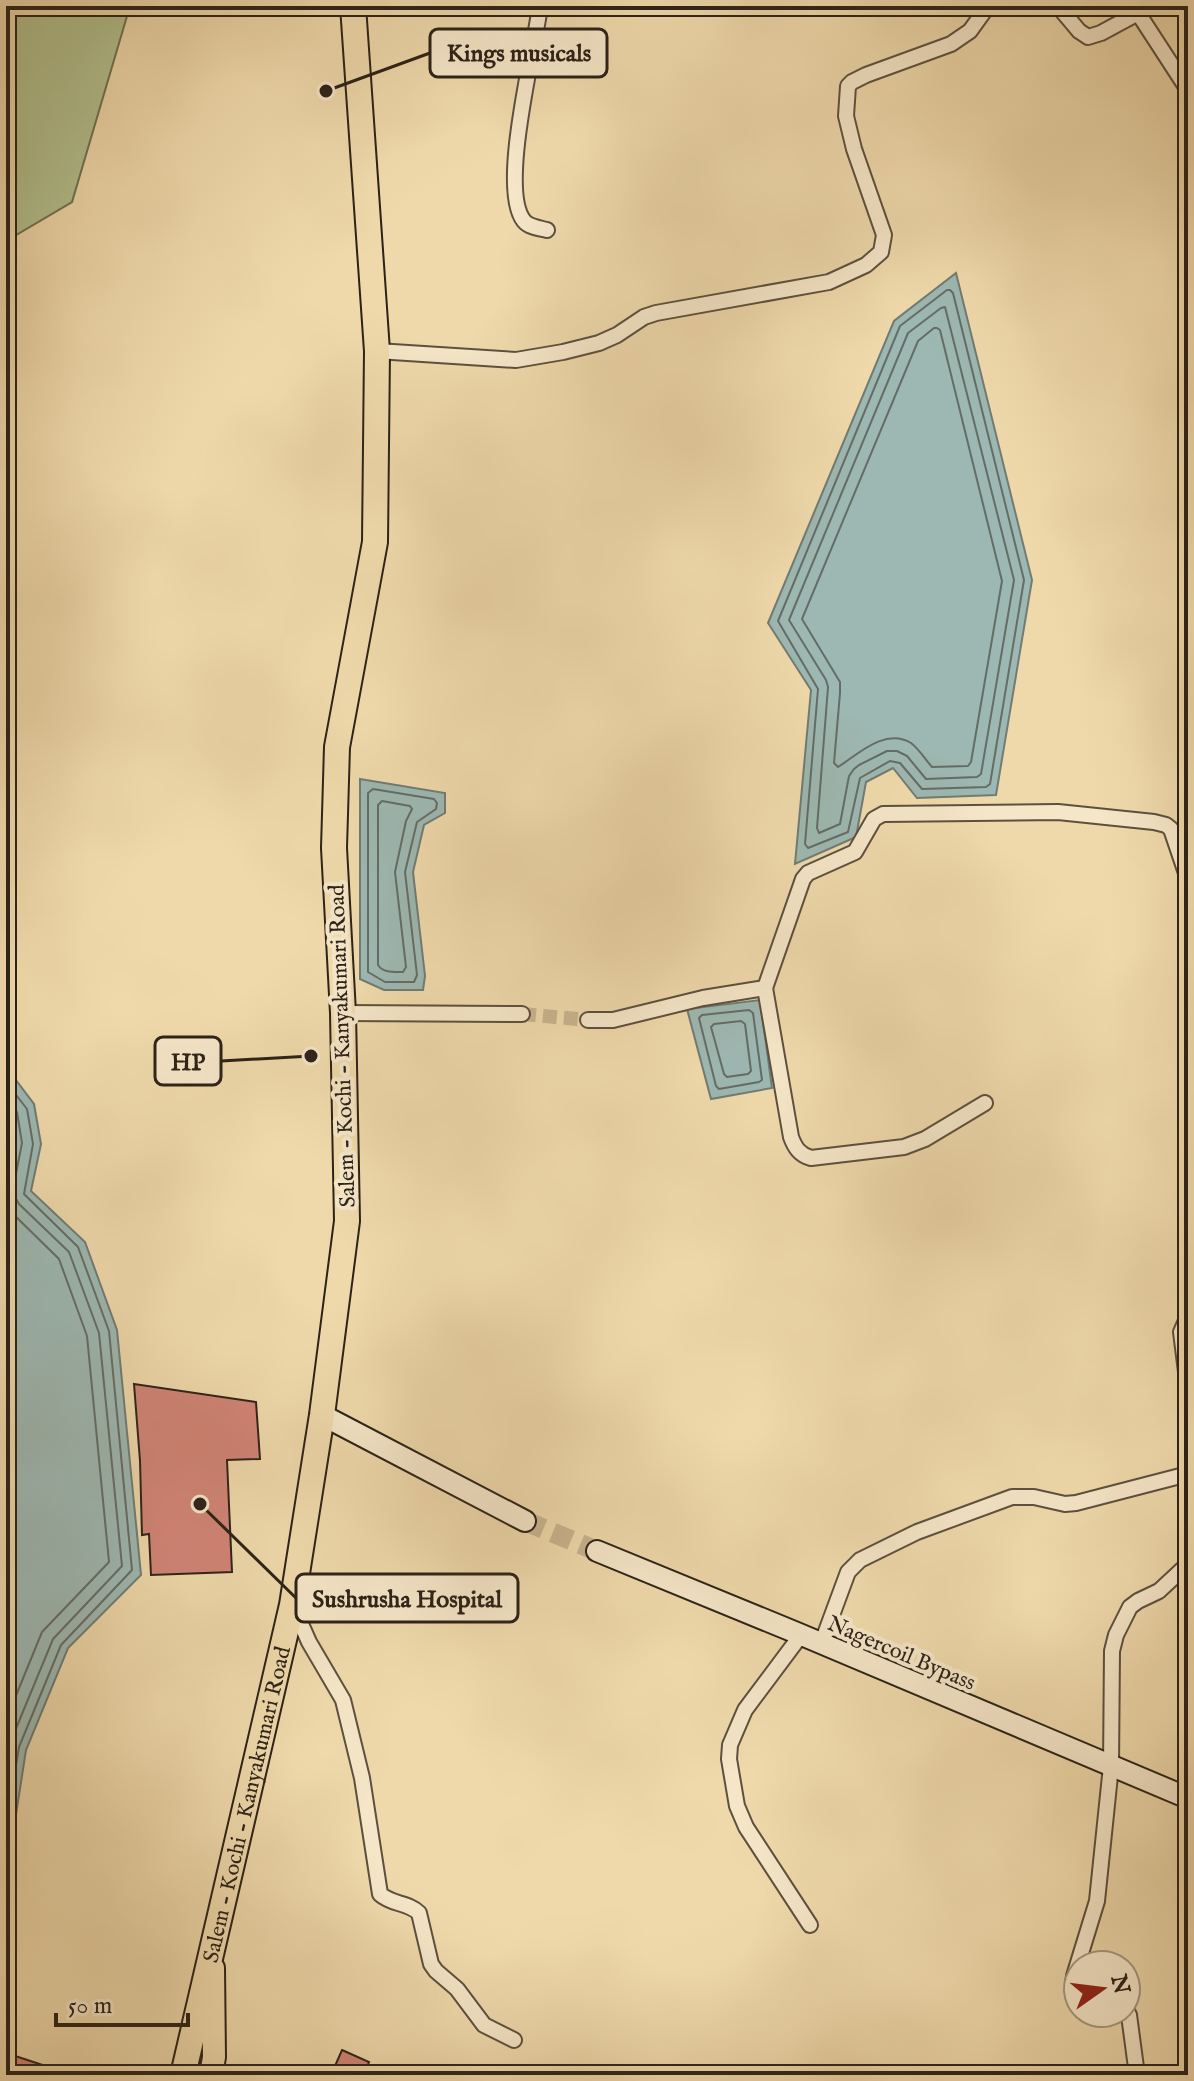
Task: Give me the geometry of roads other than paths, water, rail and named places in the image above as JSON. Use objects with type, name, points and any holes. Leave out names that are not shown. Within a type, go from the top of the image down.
[{"type":"highway","name":"Salem - Kochi - Kanyakumari Road","points":[[183,2075],[292,1605],[322,1415],[347,1221],[343,1013],[334,848],[337,747],[375,542],[377,351],[353,6]]},
{"type":"main road","points":[[322,1415],[525,1521]]},
{"type":"main road","name":"Nagercoil Bypass","points":[[597,1551],[1188,1798]]},
{"type":"main road","points":[[211,2075],[214,2057],[213,1947]]},
{"type":"street","points":[[540,6],[515,161],[515,198],[524,221],[547,230]]},
{"type":"street","points":[[377,351],[516,360],[563,352],[599,343],[644,317],[829,282],[866,265],[881,252],[884,235],[854,149],[846,116],[848,86],[866,75],[951,44],[970,31],[988,6]]},
{"type":"street","points":[[1058,6],[1088,37],[1101,33],[1138,9],[1188,90]]},
{"type":"street","points":[[985,1103],[925,1139],[904,1147],[811,1158],[799,1152],[791,1137],[765,988],[803,879],[808,873],[855,852],[874,819],[883,814],[1058,812],[1166,825],[1171,829],[1188,879]]},
{"type":"street","points":[[588,1020],[613,1020],[703,998],[765,988]]},
{"type":"street","points":[[343,1013],[522,1014]]},
{"type":"street","points":[[1188,1316],[1181,1332],[1188,1388]]},
{"type":"street","points":[[821,1645],[848,1572],[860,1560],[917,1532],[1012,1497],[1076,1503],[1188,1474]]},
{"type":"street","points":[[1083,1949],[1097,1901],[1111,1766],[1112,1651],[1116,1635],[1130,1607],[1159,1591],[1188,1564]]},
{"type":"street","points":[[292,1605],[309,1642],[343,1700],[362,1778],[380,1894],[387,1900],[413,1907],[419,1913],[431,1964],[436,1971],[457,1989],[484,2025],[514,2040]]},
{"type":"street","points":[[801,1635],[745,1710],[730,1745],[729,1759],[737,1806],[746,1827],[810,1925]]},
{"type":"street","points":[[1131,2029],[1137,2075]]},
{"type":"water","points":[[956,273],[1032,580],[996,795],[917,798],[893,768],[866,782],[856,837],[795,864],[811,690],[768,623],[894,321]]},
{"type":"water","points":[[360,779],[445,793],[445,813],[424,825],[413,872],[425,976],[423,990],[384,990],[360,979]]},
{"type":"water","points":[[760,1000],[772,1088],[711,1099],[687,1009]]},
{"type":"water","points":[[6,1074],[12,1075],[34,1104],[41,1144],[31,1191],[85,1242],[117,1330],[141,1575],[68,1648],[26,1750],[6,1879]]},
{"type":"tunnel","points":[[522,1014],[588,1020]]},
{"type":"tunnel","points":[[525,1521],[597,1551]]},
{"type":"place","name":"Kings musicals","points":[[326,91]]},
{"type":"place","name":"HP","points":[[311,1056]]},
{"type":"place","name":"Sushrusha Hospital","points":[[200,1504]]}]
